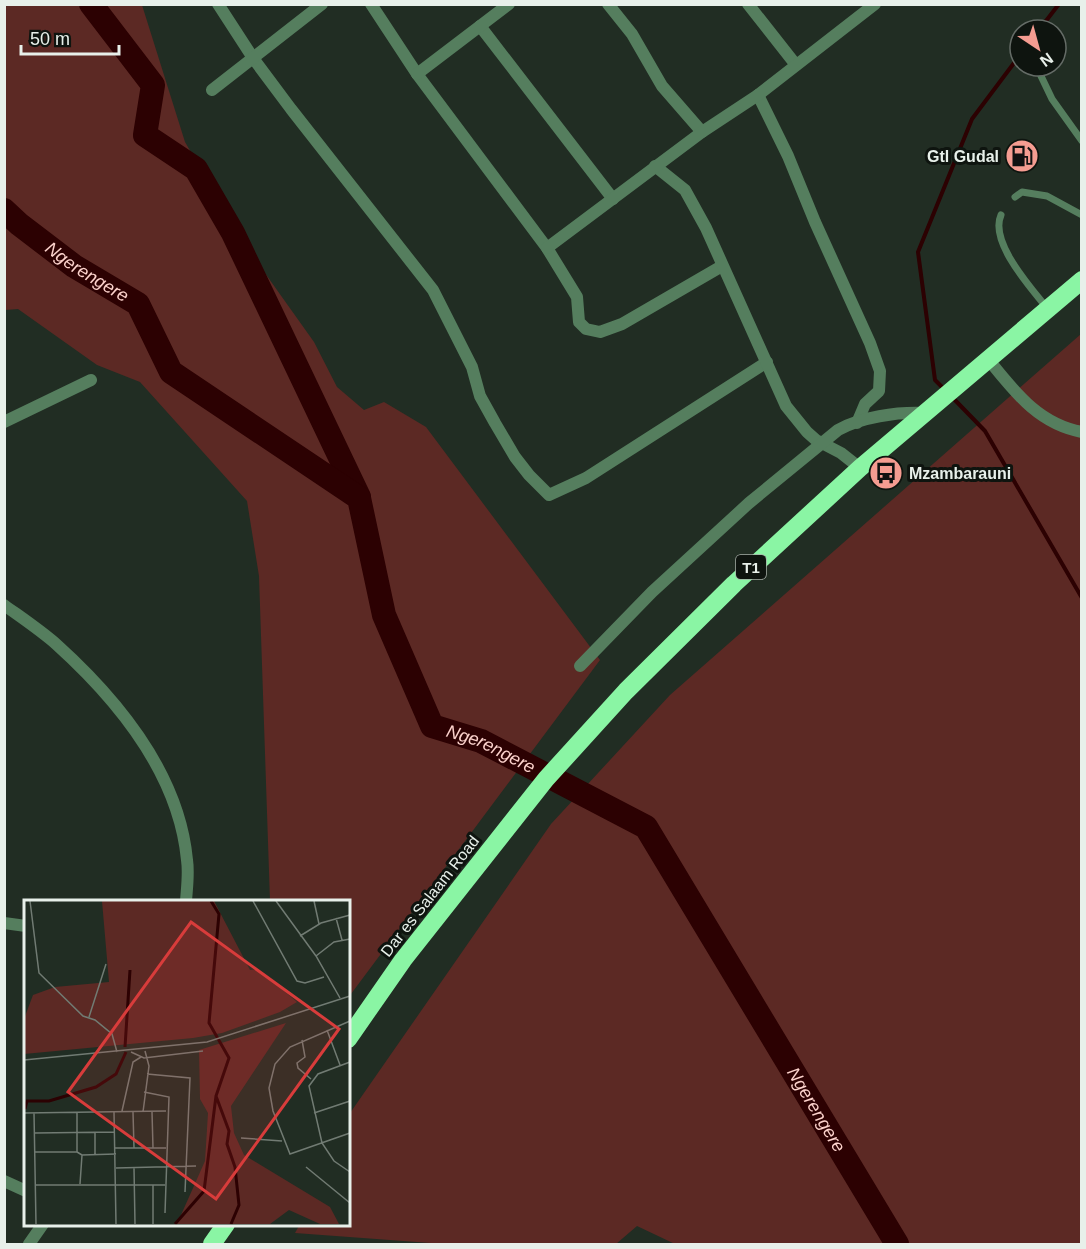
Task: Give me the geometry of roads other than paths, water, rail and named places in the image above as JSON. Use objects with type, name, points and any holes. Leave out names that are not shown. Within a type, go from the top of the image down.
[{"type":"highway","name":"T1","points":[[860,468],[1082,280]]},
{"type":"highway","name":"Dar es Salaam Road","points":[[350,1036],[403,960],[578,742],[726,591],[860,468]]},
{"type":"highway","points":[[212,1245],[225,1225]]},
{"type":"street","points":[[218,4],[253,58],[291,110],[433,290],[472,367],[480,396],[495,423],[515,457],[549,495],[586,478],[767,362]]},
{"type":"street","points":[[212,90],[322,4]]},
{"type":"street","points":[[371,4],[417,74],[547,248],[577,297],[579,322],[586,329],[605,332],[722,266]]},
{"type":"street","points":[[417,74],[509,4]]},
{"type":"street","points":[[608,4],[632,34],[662,86],[702,132]]},
{"type":"street","points":[[748,4],[796,65]]},
{"type":"street","points":[[547,248],[655,166],[758,95],[875,4]]},
{"type":"street","points":[[480,26],[613,198]]},
{"type":"street","points":[[758,95],[789,156],[880,371],[879,391],[865,404],[857,423]]},
{"type":"street","points":[[655,166],[685,190],[706,228],[786,406],[816,440],[841,453],[860,468]]},
{"type":"street","points":[[988,359],[1026,404],[1066,428],[1082,432]]},
{"type":"street","points":[[4,422],[91,380]]},
{"type":"street","points":[[580,666],[652,592],[758,496],[840,429],[894,413],[930,408]]},
{"type":"street","points":[[4,605],[54,643],[91,678],[139,738],[167,788],[182,831],[187,858],[186,900]]},
{"type":"street","points":[[4,923],[24,926]]},
{"type":"street","points":[[4,1181],[24,1190]]},
{"type":"street","points":[[29,1245],[42,1225]]},
{"type":"lane","points":[[1042,78],[1052,99],[1082,141]]},
{"type":"lane","points":[[1015,197],[1022,192],[1047,196],[1082,214]]},
{"type":"lane","points":[[1000,215],[998,222],[1001,240],[1013,264],[1047,309]]},
{"type":"waterway","points":[[91,4],[153,85],[145,135],[196,169],[233,233],[359,497]]},
{"type":"waterway","points":[[1048,18],[1059,4]]},
{"type":"waterway","points":[[944,389],[935,380],[918,252],[972,119],[1008,71]]},
{"type":"waterway","name":"Ngerengere","points":[[4,210],[74,266],[138,304],[171,372],[359,498],[384,615],[432,726],[481,741],[646,827],[897,1244]]},
{"type":"waterway","points":[[951,396],[985,431],[1082,598]]},
{"type":"place","name":"Gtl Gudal","points":[[1022,156]]},
{"type":"place","name":"Mzambarauni","points":[[886,473]]}]
